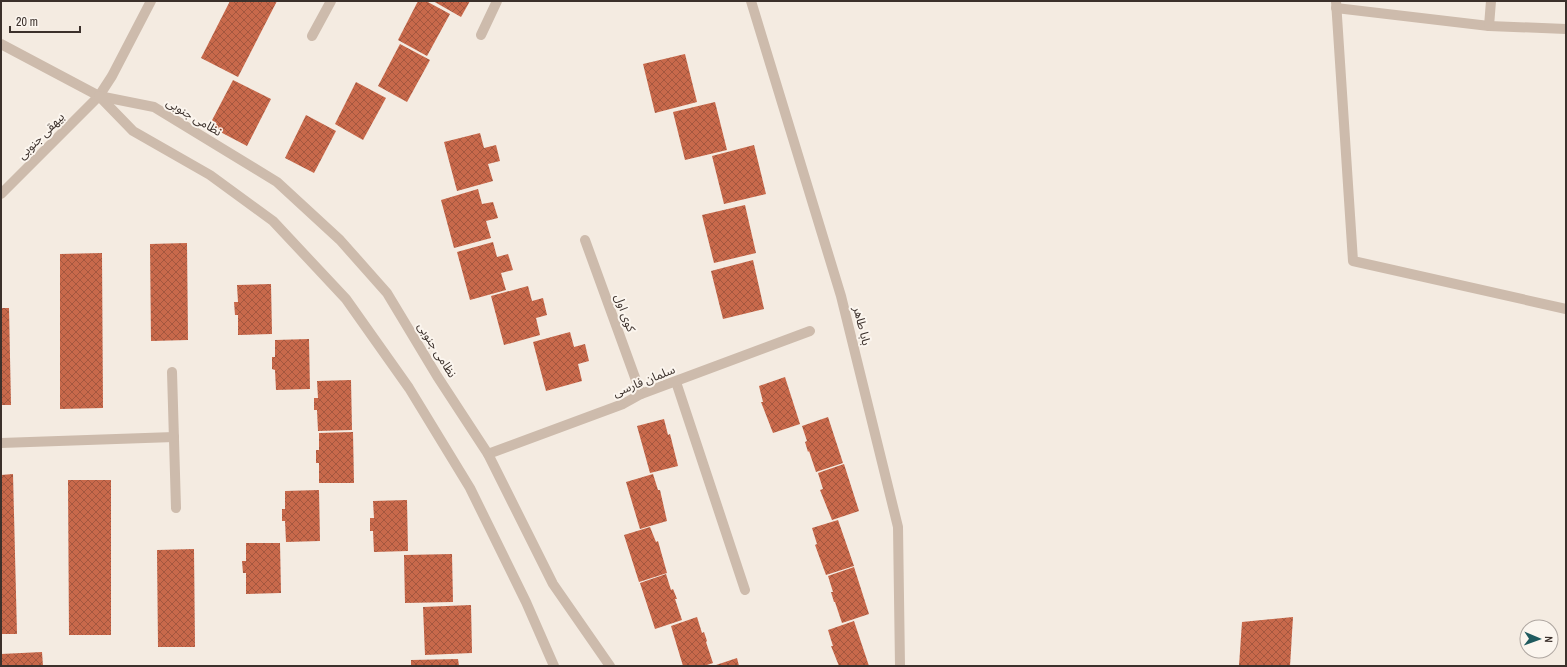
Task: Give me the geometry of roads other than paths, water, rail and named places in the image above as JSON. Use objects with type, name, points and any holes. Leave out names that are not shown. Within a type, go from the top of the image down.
[{"type":"street","name":"بیهقی جنوبی","points":[[1,194],[99,96],[112,76],[151,1]]},
{"type":"street","points":[[312,36],[331,1]]},
{"type":"street","points":[[481,35],[497,1]]},
{"type":"street","name":"بابا طاهر","points":[[751,1],[841,296],[898,527],[900,666]]},
{"type":"street","points":[[1489,26],[1491,1]]},
{"type":"street","points":[[1566,29],[1489,26],[1336,4],[1353,261],[1566,309]]},
{"type":"street","points":[[1,44],[99,96],[132,131],[210,176],[273,221],[346,299],[409,388],[470,488],[526,602],[552,665]]},
{"type":"street","name":"نظامی جنوبی","points":[[99,96],[154,108],[277,182],[340,240],[387,293],[437,376],[488,454],[554,584],[610,666]]},
{"type":"street","name":"کوی اول","points":[[585,240],[641,394]]},
{"type":"street","name":"سلمان فارسی","points":[[488,454],[623,404],[641,394],[810,331]]},
{"type":"street","points":[[172,372],[176,508]]},
{"type":"street","points":[[676,382],[745,590]]},
{"type":"street","points":[[1,443],[174,437]]}]
